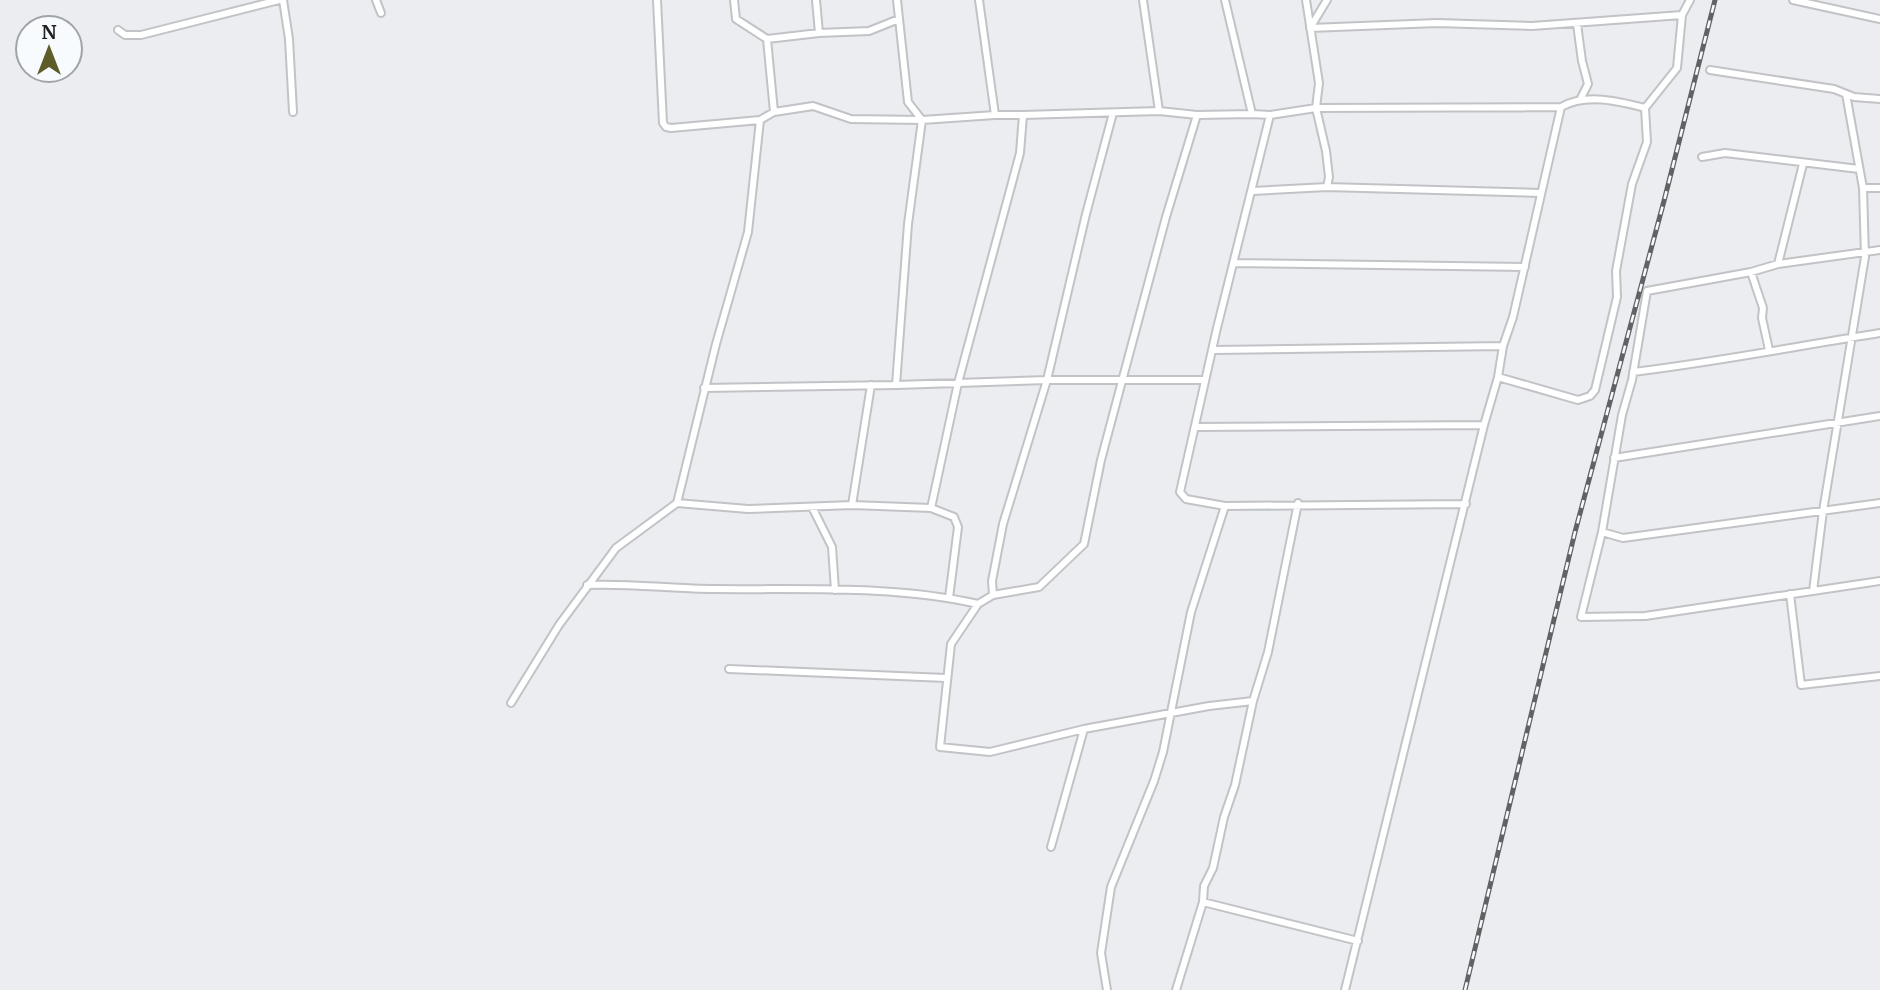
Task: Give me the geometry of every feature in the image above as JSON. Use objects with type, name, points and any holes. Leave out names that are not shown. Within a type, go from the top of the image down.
[{"type":"street","points":[[118,30],[125,35],[141,34],[281,0],[289,39],[293,112]]},
{"type":"street","points":[[376,0],[381,13]]},
{"type":"street","points":[[657,0],[663,123],[666,127],[760,121],[774,112],[813,106],[851,118],[922,121],[995,115],[1159,111],[1197,116],[1270,115],[1316,108],[1561,107],[1580,100],[1616,100],[1645,108]]},
{"type":"street","points":[[734,0],[736,19],[767,39],[869,31],[900,19]]},
{"type":"street","points":[[816,0],[819,33]]},
{"type":"street","points":[[896,385],[908,224],[922,121],[908,102],[897,0]]},
{"type":"street","points":[[979,0],[995,115]]},
{"type":"street","points":[[1143,0],[1159,111]]},
{"type":"street","points":[[1225,0],[1252,114]]},
{"type":"street","points":[[1306,0],[1319,83],[1316,108],[1326,151],[1329,177],[1327,187]]},
{"type":"street","points":[[1310,28],[1326,0]]},
{"type":"street","points":[[1498,377],[1578,400],[1590,396],[1595,390],[1617,297],[1616,271],[1632,184],[1647,142],[1645,108],[1677,68],[1682,15],[1690,0]]},
{"type":"street","points":[[1793,0],[1880,19]]},
{"type":"street","points":[[1310,28],[1437,23],[1532,26],[1682,15]]},
{"type":"street","points":[[1577,24],[1588,84],[1580,100]]},
{"type":"street","points":[[767,39],[774,112]]},
{"type":"street","points":[[1710,70],[1834,89],[1850,96],[1880,99]]},
{"type":"street","points":[[1813,592],[1822,511],[1865,253],[1863,188],[1848,104],[1850,96]]},
{"type":"street","points":[[1345,990],[1498,377],[1503,346],[1513,317],[1561,107]]},
{"type":"street","points":[[993,595],[992,581],[1003,524],[1047,380],[1113,113]]},
{"type":"street","points":[[931,508],[958,383],[1020,153],[1023,115]]},
{"type":"street","points":[[1270,115],[1205,380],[1181,496],[1225,506],[1298,503],[1465,505]]},
{"type":"street","points":[[1197,116],[1166,217],[1101,460],[1084,544],[1039,587],[993,595],[978,604],[951,644],[940,747],[990,752],[1084,729],[1209,706],[1253,701]]},
{"type":"street","points":[[511,703],[559,625],[617,548],[677,503],[748,232],[760,121]]},
{"type":"street","points":[[1702,157],[1725,153],[1859,169]]},
{"type":"street","points":[[1778,264],[1803,164]]},
{"type":"street","points":[[1252,191],[1327,187],[1540,193]]},
{"type":"street","points":[[1863,188],[1880,187]]},
{"type":"street","points":[[1880,250],[1778,264],[1751,272],[1647,291],[1602,531],[1581,617],[1645,616],[1880,581]]},
{"type":"street","points":[[1234,263],[1525,267]]},
{"type":"street","points":[[1751,272],[1763,308],[1762,318],[1769,350]]},
{"type":"street","points":[[1633,372],[1880,334]]},
{"type":"street","points":[[1213,350],[1503,346]]},
{"type":"street","points":[[705,388],[1047,380],[1205,380]]},
{"type":"street","points":[[852,505],[871,385]]},
{"type":"street","points":[[1614,458],[1880,416]]},
{"type":"street","points":[[1195,427],[1484,425]]},
{"type":"street","points":[[677,503],[748,509],[852,505],[931,508],[954,517],[958,527],[949,598]]},
{"type":"street","points":[[1176,990],[1235,785],[1253,701],[1268,652],[1298,503]]},
{"type":"street","points":[[1602,531],[1623,538],[1880,503]]},
{"type":"street","points":[[1107,990],[1101,953],[1111,887],[1154,781],[1191,612],[1225,506]]},
{"type":"street","points":[[812,507],[832,547],[835,590]]},
{"type":"street","points":[[587,585],[939,595],[978,604]]},
{"type":"street","points":[[1790,594],[1801,685],[1880,676]]},
{"type":"street","points":[[729,669],[946,678]]},
{"type":"street","points":[[1051,846],[1084,729]]},
{"type":"street","points":[[1203,902],[1357,941]]},
{"type":"railway","points":[[1465,990],[1575,532],[1715,0]]}]
